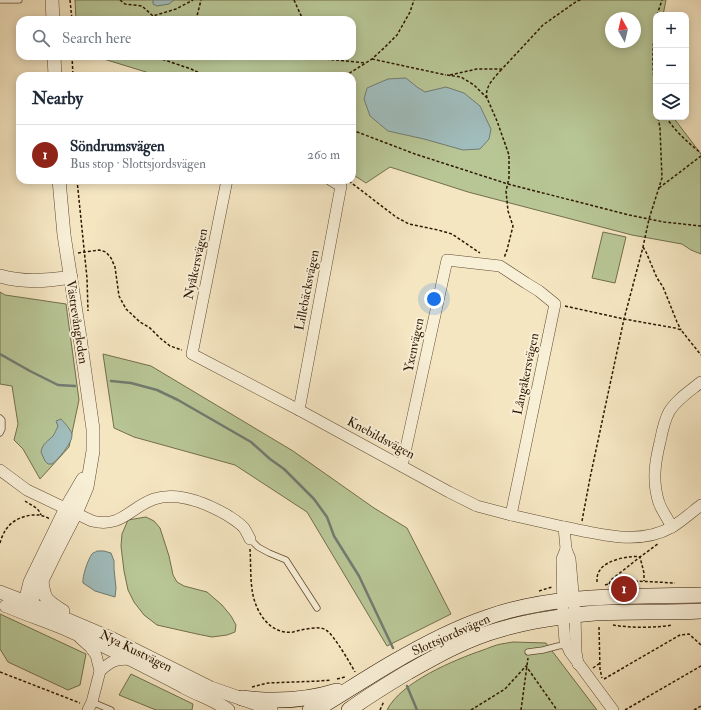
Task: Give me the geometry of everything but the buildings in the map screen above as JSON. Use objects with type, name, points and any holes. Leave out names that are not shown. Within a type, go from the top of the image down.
[{"type":"main road","name":"Slottsjordsvägen","points":[[310,710],[328,702],[358,678],[464,626],[488,617],[543,603],[598,594],[701,596]]},
{"type":"main road","name":"Slottsjordsvägen","points":[[349,710],[435,656],[480,636],[508,627],[569,616],[620,612],[701,611]]},
{"type":"main road","points":[[242,698],[271,701],[324,695],[336,691],[358,678]]},
{"type":"street","points":[[52,0],[53,16]]},
{"type":"street","points":[[54,60],[54,72]]},
{"type":"street","name":"Västrevångleden","points":[[26,602],[32,599],[36,593],[36,582],[71,511],[91,463],[93,451],[92,429],[62,218],[60,184]]},
{"type":"street","name":"Nyåkersvägen","points":[[192,354],[226,184]]},
{"type":"street","name":"Lillebäcksvägen","points":[[299,410],[340,186],[337,184]]},
{"type":"street","name":"Yxenvägen","points":[[402,466],[447,260],[500,266]]},
{"type":"street","points":[[500,266],[539,291],[555,304]]},
{"type":"street","points":[[0,276],[24,281],[70,277]]},
{"type":"street","name":"Långåkersvägen","points":[[511,516],[555,304]]},
{"type":"street","name":"Knebildsvägen","points":[[192,354],[477,506],[511,516],[606,536],[634,537],[654,535],[672,527],[701,505]]},
{"type":"street","points":[[672,527],[659,504],[655,488],[654,474],[658,450],[670,412],[676,404],[701,382]]},
{"type":"street","points":[[0,470],[27,490],[71,511],[101,523],[108,523],[123,518],[155,499],[179,497],[188,498],[213,507],[234,519],[244,527],[250,539]]},
{"type":"street","points":[[564,527],[566,549],[562,560],[569,616],[578,664]]},
{"type":"street","points":[[4,599],[36,582],[48,602],[78,619],[78,629],[96,655],[100,671],[90,707]]},
{"type":"street","name":"Nya Kustvägen","points":[[4,599],[26,602],[228,710]]},
{"type":"street","name":"Nya Kustvägen","points":[[4,599],[28,615],[113,639],[212,688],[272,710]]},
{"type":"street","points":[[26,602],[32,613],[47,621]]},
{"type":"street","points":[[569,616],[565,636],[570,652],[613,710]]},
{"type":"street","points":[[100,671],[114,660],[131,659]]},
{"type":"lane","points":[[0,0],[19,0]]},
{"type":"lane","points":[[0,418],[2,420],[2,429],[0,433]]},
{"type":"lane","points":[[250,539],[258,547],[286,560],[317,608]]},
{"type":"lane","points":[[659,589],[682,596]]},
{"type":"lane","points":[[528,652],[567,645]]},
{"type":"lane","points":[[90,707],[111,710]]},
{"type":"path","points":[[70,0],[72,16]]},
{"type":"path","points":[[120,0],[125,4],[142,6],[153,16],[176,9],[193,0]]},
{"type":"path","points":[[197,16],[201,0]]},
{"type":"path","points":[[294,0],[302,16]]},
{"type":"path","points":[[351,72],[372,59],[397,35],[410,12],[414,0]]},
{"type":"path","points":[[486,98],[486,89],[542,25],[577,1],[581,0]]},
{"type":"path","points":[[658,12],[662,0]]},
{"type":"path","points":[[654,48],[654,84]]},
{"type":"path","points":[[372,59],[461,77],[474,86],[486,98],[497,121],[509,155],[508,184],[506,191],[508,211],[513,226],[507,250],[500,266]]},
{"type":"path","points":[[72,60],[73,72]]},
{"type":"path","points":[[165,60],[197,72]]},
{"type":"path","points":[[339,60],[366,62]]},
{"type":"path","points":[[447,75],[476,69],[502,69]]},
{"type":"path","points":[[580,530],[624,319],[649,219],[662,178],[659,120]]},
{"type":"path","points":[[659,188],[701,155],[676,131],[668,120]]},
{"type":"path","points":[[356,132],[415,154],[508,184],[629,215],[701,226]]},
{"type":"path","points":[[77,184],[84,251]]},
{"type":"path","points":[[354,184],[396,217],[410,224],[452,234],[482,254]]},
{"type":"path","points":[[642,248],[646,252],[656,278],[663,286],[681,330],[701,354]]},
{"type":"path","points":[[67,255],[84,251],[99,250],[106,252],[111,258],[115,267],[119,296],[126,309],[170,346],[192,354]]},
{"type":"path","points":[[555,304],[681,330]]},
{"type":"path","points":[[0,543],[4,531],[15,520],[24,516],[32,515],[41,515],[50,519]]},
{"type":"path","points":[[250,539],[252,595],[261,617],[270,627],[279,632],[317,628],[325,629],[350,662],[358,678]]},
{"type":"path","points":[[609,584],[610,580],[662,541]]},
{"type":"path","points":[[640,557],[644,573],[644,581]]},
{"type":"path","points":[[596,582],[600,569],[607,563],[620,558],[640,557]]},
{"type":"path","points":[[599,627],[600,669]]},
{"type":"path","points":[[602,680],[680,635],[689,634],[701,646]]},
{"type":"path","points":[[521,710],[528,652]]},
{"type":"path","points":[[592,670],[600,663]]},
{"type":"path","points":[[471,710],[505,689],[526,666]]},
{"type":"path","points":[[526,666],[557,710]]},
{"type":"path","points":[[625,710],[701,666]]},
{"type":"path","points":[[0,672],[90,707]]},
{"type":"path","points":[[694,710],[701,706]]},
{"type":"green space","points":[[75,0],[666,0],[664,12],[653,12],[653,120],[675,120],[701,154],[701,254],[682,244],[632,235],[468,192],[390,167],[366,183],[356,177],[356,72],[146,72],[107,60],[356,60],[356,16],[76,16]]},
{"type":"green space","points":[[603,232],[626,237],[615,283],[592,278]]},
{"type":"green space","points":[[0,292],[5,295],[66,304],[79,400],[69,447],[40,479],[23,449],[14,440],[18,424],[12,386],[0,384]]},
{"type":"green space","points":[[103,354],[151,366],[293,451],[374,508],[407,528],[451,614],[387,646],[307,512],[235,465],[134,437],[114,428]]},
{"type":"green space","points":[[146,517],[154,521],[160,528],[169,556],[173,575],[177,582],[184,586],[207,592],[222,605],[231,616],[236,625],[235,632],[227,635],[212,637],[157,625],[144,615],[134,602],[128,590],[121,546],[122,534],[128,520]]},
{"type":"green space","points":[[0,614],[86,654],[80,685],[68,690],[8,662],[0,649]]},
{"type":"green space","points":[[513,642],[546,643],[597,710],[387,710],[404,690],[429,673],[471,654],[496,645]]},
{"type":"green space","points":[[131,674],[193,704],[192,710],[156,710],[119,695]]},
{"type":"water","points":[[153,0],[174,0],[169,4],[157,6],[153,4]]},
{"type":"water","points":[[406,78],[425,92],[446,87],[464,93],[480,106],[491,129],[489,139],[480,149],[463,150],[388,131],[370,116],[364,99],[367,88],[388,79]]},
{"type":"water","points":[[61,419],[71,431],[72,438],[57,459],[52,464],[48,464],[41,452],[44,445],[53,436],[58,426],[56,421]]},
{"type":"water","points":[[97,551],[111,553],[114,561],[116,588],[115,597],[95,591],[83,583],[84,573],[89,560],[92,554]]},
{"type":"waterway","points":[[0,354],[58,385],[75,386]]},
{"type":"waterway","points":[[111,381],[131,383],[157,390],[178,400],[251,442],[284,469],[314,499],[327,517],[334,536],[359,576],[393,648]]},
{"type":"waterway","points":[[407,686],[417,710]]},
{"type":"place","name":"Söndrumsvägen","points":[[624,589]]}]
